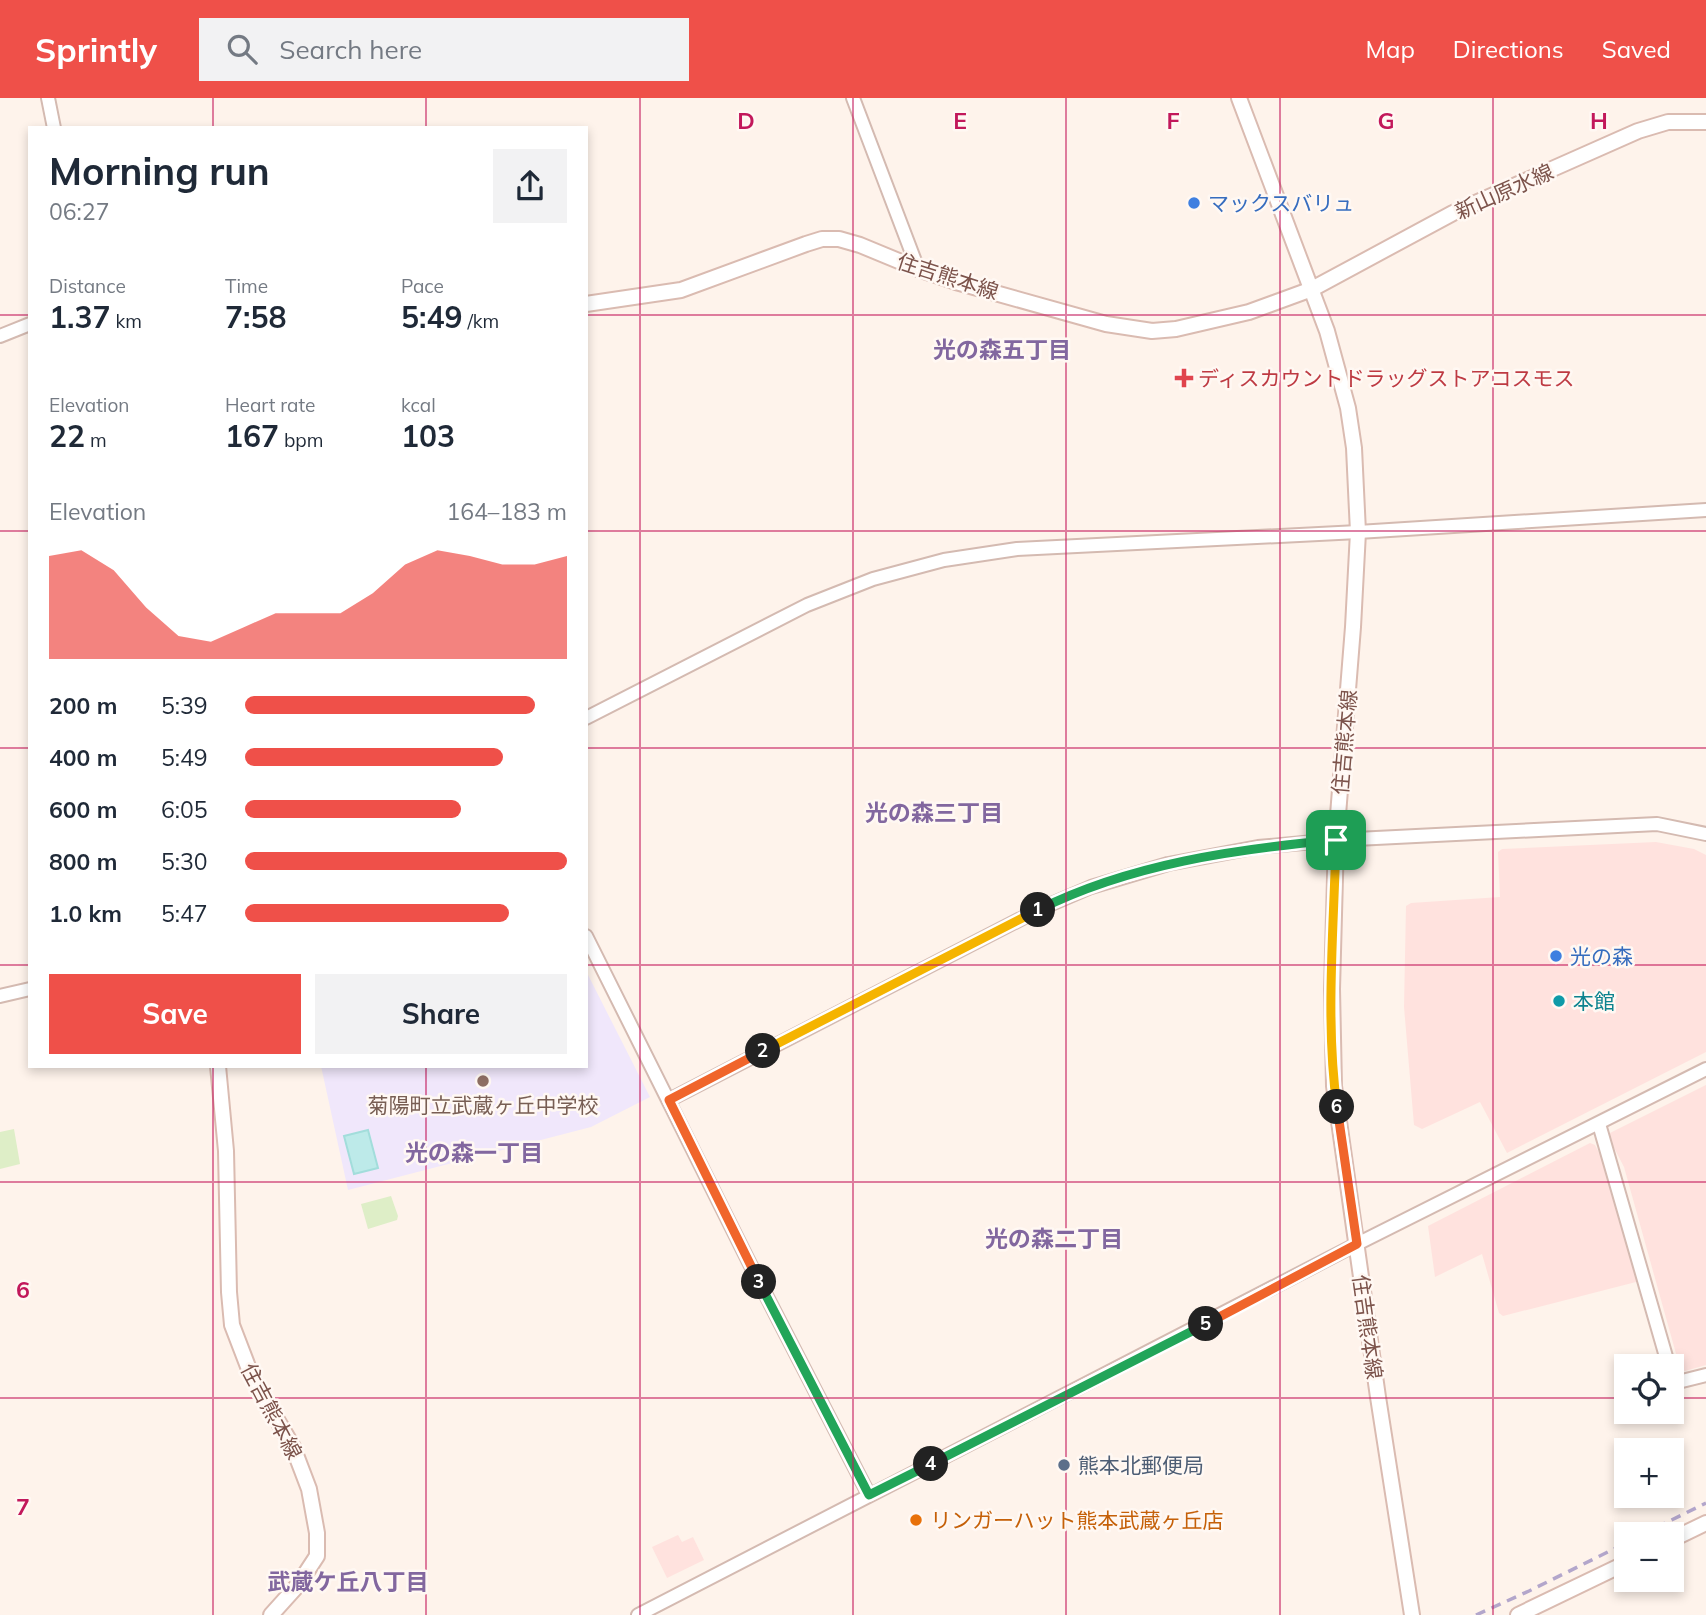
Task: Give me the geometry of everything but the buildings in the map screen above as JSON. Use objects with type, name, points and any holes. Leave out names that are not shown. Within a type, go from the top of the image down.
[{"type":"main road","name":"住吉熊本線","points":[[1239,98],[1312,289],[1339,368],[1354,448],[1358,532],[1336,840],[1332,989],[1334,1086],[1412,1615]]},
{"type":"main road","name":"新山原水線","points":[[1312,289],[1453,213],[1638,131],[1668,122],[1706,122]]},
{"type":"main road","name":"住吉熊本線","points":[[588,304],[681,290],[822,239],[838,239],[860,245],[918,269],[1106,324],[1152,331],[1176,329],[1224,318],[1312,289]]},
{"type":"main road","name":"住吉熊本線","points":[[218,1068],[226,1151],[232,1325],[246,1365],[293,1447],[309,1489],[317,1533],[317,1556],[298,1585],[271,1615]]},
{"type":"main road","points":[[1684,1534],[1706,1523]]},
{"type":"main road","points":[[1518,1615],[1614,1569]]},
{"type":"main road","points":[[1536,1615],[1578,1587]]},
{"type":"street","points":[[48,98],[54,126]]},
{"type":"street","points":[[853,98],[918,269]]},
{"type":"street","points":[[0,336],[28,325]]},
{"type":"street","points":[[588,717],[807,605],[873,579],[944,560],[1017,549],[1358,532],[1706,510]]},
{"type":"street","points":[[669,1100],[1042,908],[1091,887],[1168,864],[1258,847],[1336,840],[1657,824],[1706,834]]},
{"type":"street","points":[[588,940],[869,1495]]},
{"type":"street","points":[[0,996],[28,989]]},
{"type":"street","points":[[638,1615],[1357,1244],[1706,1069]]},
{"type":"street","points":[[1598,1124],[1665,1354]]},
{"type":"street","points":[[1684,1381],[1706,1375]]},
{"type":"shaded area","name":"光の森","points":[[1656,842],[1694,849],[1706,855],[1706,1052],[1507,1153],[1480,1102],[1422,1129],[1414,1125],[1404,1007],[1406,906],[1411,903],[1500,897],[1498,852],[1502,849]]},
{"type":"shaded area","name":"菊陽町立武蔵ヶ丘中学校","points":[[588,975],[650,1097],[591,1127],[348,1190],[321,1068],[588,1068]]},
{"type":"shaded area","points":[[1706,1085],[1706,1365],[1685,1371],[1684,1354],[1676,1354],[1624,1167],[1609,1138],[1610,1133]]},
{"type":"shaded area","points":[[1590,1143],[1595,1145],[1608,1170],[1639,1278],[1636,1282],[1503,1316],[1499,1313],[1482,1254],[1435,1277],[1428,1226]]},
{"type":"shaded area","points":[[678,1535],[682,1542],[693,1537],[704,1560],[667,1578],[652,1547]]},
{"type":"green space","points":[[14,1129],[20,1164],[0,1169],[0,1132]]},
{"type":"green space","points":[[391,1196],[397,1220],[368,1229],[361,1204]]},
{"type":"water","points":[[368,1130],[378,1168],[354,1174],[344,1136]]},
{"type":"railway","points":[[1667,1522],[1706,1503]]},
{"type":"railway","points":[[1476,1615],[1614,1549]]},
{"type":"place","name":"マックスバリュ","points":[[1194,203]]},
{"type":"place","name":"ディスカウントドラッグストアコスモス","points":[[1184,378]]},
{"type":"place","name":"光の森","points":[[1556,956]]},
{"type":"place","name":"本館","points":[[1559,1001]]},
{"type":"place","name":"菊陽町立武蔵ヶ丘中学校","points":[[483,1081]]},
{"type":"place","name":"熊本北郵便局","points":[[1064,1465]]},
{"type":"place","name":"リンガーハット熊本武蔵ヶ丘店","points":[[916,1520]]},
{"type":"district","name":"光の森五丁目","points":[[1002,349]]},
{"type":"district","name":"光の森三丁目","points":[[934,812]]},
{"type":"district","name":"光の森一丁目","points":[[474,1152]]},
{"type":"district","name":"光の森二丁目","points":[[1054,1238]]},
{"type":"district","name":"武蔵ケ丘八丁目","points":[[348,1581]]},
{"type":"route","points":[[1336,840],[1332,989],[1334,1086],[1357,1244],[1216,1319],[869,1495],[669,1100],[1042,908],[1091,887],[1168,864],[1258,847],[1336,840]]}]
